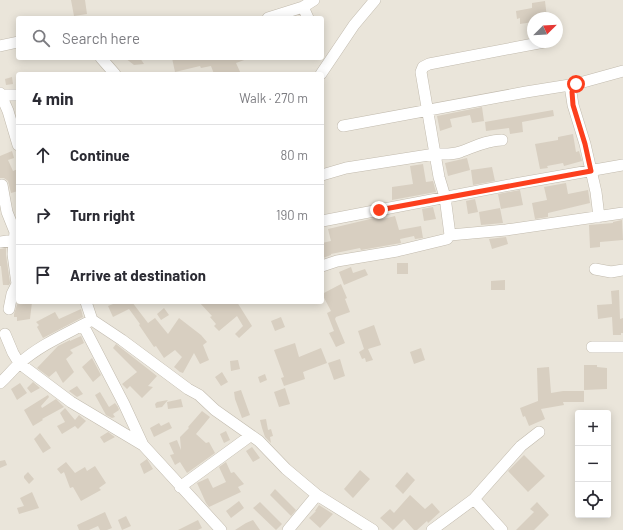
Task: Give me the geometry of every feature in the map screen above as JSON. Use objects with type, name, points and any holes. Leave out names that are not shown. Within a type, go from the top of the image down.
[{"type":"street","points":[[274,16],[303,7],[314,0]]},
{"type":"street","points":[[323,72],[354,25],[375,0]]},
{"type":"street","points":[[303,7],[307,16]]},
{"type":"street","points":[[0,46],[16,42]]},
{"type":"street","points":[[450,235],[445,197],[439,177],[421,72],[423,67],[429,64],[527,45]]},
{"type":"street","points":[[103,60],[113,72]]},
{"type":"street","points":[[320,60],[323,72]]},
{"type":"street","points":[[343,126],[576,84],[623,71]]},
{"type":"street","points":[[576,84],[572,92],[573,105],[585,144],[596,192],[599,217]]},
{"type":"street","points":[[16,95],[0,94],[8,111],[16,138]]},
{"type":"street","points":[[324,174],[346,168],[435,154],[450,154],[486,142],[502,140]]},
{"type":"street","points":[[324,221],[445,197],[623,166]]},
{"type":"street","points":[[2,185],[7,212],[16,234],[13,254],[16,276]]},
{"type":"street","points":[[324,265],[337,261],[397,251],[447,239],[450,235],[506,230],[623,213]]},
{"type":"street","points":[[0,242],[16,234]]},
{"type":"street","points":[[595,269],[611,272],[623,270]]},
{"type":"street","points":[[9,309],[12,294],[16,286]]},
{"type":"street","points":[[86,304],[88,322],[142,445]]},
{"type":"street","points":[[0,383],[19,363],[54,339],[88,322]]},
{"type":"street","points":[[88,322],[122,340],[188,389],[199,395],[215,410],[259,441],[286,469],[317,495],[373,530]]},
{"type":"street","points":[[5,334],[19,363],[71,402],[142,445],[221,530]]},
{"type":"street","points":[[592,347],[623,347]]},
{"type":"street","points":[[432,530],[474,499],[521,446],[539,432]]},
{"type":"street","points":[[180,487],[250,436]]},
{"type":"street","points":[[288,530],[317,495]]},
{"type":"street","points":[[474,499],[502,530]]},
{"type":"shaded area","points":[[0,0],[623,0],[623,530],[0,530]]},
{"type":"building","points":[[71,0],[85,0],[87,14],[74,16]]},
{"type":"building","points":[[545,1],[546,12],[527,12],[527,23],[520,24],[520,18],[517,19],[516,11],[532,8],[532,3]]},
{"type":"building","points":[[128,60],[141,60],[144,64],[134,65]]},
{"type":"building","points":[[172,60],[244,60],[236,63],[240,72],[213,72],[211,66],[201,68],[200,66],[175,72]]},
{"type":"building","points":[[12,77],[13,84],[6,85],[5,79]]},
{"type":"building","points":[[482,107],[484,121],[472,123],[470,115],[450,119],[452,127],[440,131],[437,116]]},
{"type":"building","points":[[553,110],[554,116],[522,122],[523,132],[510,134],[509,128],[486,131],[485,122]]},
{"type":"building","points":[[573,134],[576,152],[579,151],[582,161],[564,166],[563,163],[547,166],[548,168],[540,169],[535,144],[558,140],[558,137]]},
{"type":"building","points":[[12,151],[14,158],[8,160],[13,171],[16,170],[16,192],[11,193],[8,181],[4,178],[0,178],[0,156]]},
{"type":"building","points":[[467,158],[470,170],[448,176],[445,163]]},
{"type":"building","points":[[423,164],[426,182],[433,181],[436,192],[392,200],[392,187],[413,184],[410,166]]},
{"type":"building","points":[[492,167],[495,181],[473,185],[471,170]]},
{"type":"building","points":[[566,183],[568,194],[588,190],[590,203],[548,213],[548,217],[535,219],[532,203],[547,200],[544,187]]},
{"type":"building","points":[[520,190],[523,205],[501,209],[498,194]]},
{"type":"building","points":[[475,199],[478,212],[468,214],[466,201]]},
{"type":"building","points":[[433,207],[436,219],[424,221],[422,209]]},
{"type":"building","points":[[500,208],[503,223],[481,225],[479,212]]},
{"type":"building","points":[[383,216],[383,219],[395,216],[399,230],[421,226],[423,238],[415,239],[414,236],[400,239],[401,243],[361,250],[360,248],[331,254],[324,258],[324,243],[331,241],[328,229]]},
{"type":"building","points":[[622,220],[623,240],[600,242],[600,247],[590,248],[589,225],[613,223]]},
{"type":"building","points":[[506,237],[508,244],[492,249],[489,239]]},
{"type":"building","points":[[6,248],[10,283],[9,285],[3,285],[0,266],[0,249]]},
{"type":"building","points":[[397,263],[408,263],[408,274],[397,274]]},
{"type":"building","points":[[351,267],[353,273],[365,269],[368,275],[344,285],[339,272]]},
{"type":"building","points":[[505,280],[505,290],[491,290],[491,281]]},
{"type":"building","points":[[341,284],[347,298],[345,299],[350,312],[336,317],[335,319],[345,343],[336,347],[329,333],[334,331],[327,313],[331,311],[324,298],[324,293]]},
{"type":"building","points":[[619,290],[620,319],[623,318],[623,333],[621,333],[621,335],[613,335],[612,317],[598,319],[597,305],[612,304],[611,291]]},
{"type":"building","points":[[17,304],[32,304],[30,319],[17,321],[17,317],[14,317]]},
{"type":"building","points":[[113,304],[134,304],[148,323],[155,318],[168,334],[179,318],[201,335],[207,342],[203,345],[209,360],[200,364],[194,353],[183,373],[180,372],[174,367],[182,357],[175,350],[164,358],[156,346],[154,347],[129,309],[113,317],[108,306]]},
{"type":"building","points":[[201,304],[238,304],[252,326],[239,338],[235,334],[243,326],[237,316],[219,331],[214,326],[216,324],[210,317],[212,316]]},
{"type":"building","points":[[164,308],[169,315],[161,320],[157,314]]},
{"type":"building","points":[[81,309],[83,317],[43,338],[37,327],[39,325],[36,322],[55,312],[59,319]]},
{"type":"building","points":[[281,317],[285,327],[275,331],[271,321]]},
{"type":"building","points":[[374,325],[381,345],[368,349],[373,360],[366,362],[365,358],[362,359],[359,352],[364,349],[358,331]]},
{"type":"building","points":[[81,336],[84,343],[70,350],[73,353],[66,359],[74,372],[63,383],[56,371],[49,377],[37,368],[58,346]]},
{"type":"building","points":[[295,343],[299,357],[321,348],[327,363],[303,372],[305,379],[284,386],[281,378],[284,377],[274,350]]},
{"type":"building","points":[[116,344],[157,376],[148,386],[153,387],[142,398],[130,386],[127,389],[122,384],[137,372],[113,348]]},
{"type":"building","points":[[421,348],[425,360],[414,364],[410,352]]},
{"type":"building","points":[[92,358],[101,375],[93,382],[82,367]]},
{"type":"building","points":[[340,359],[345,376],[334,380],[328,363]]},
{"type":"building","points":[[238,360],[240,369],[231,371],[230,361]]},
{"type":"building","points":[[584,365],[597,365],[597,367],[607,368],[607,389],[584,390]]},
{"type":"building","points":[[549,367],[551,393],[563,391],[584,391],[584,402],[563,402],[564,405],[541,409],[545,419],[529,426],[525,416],[523,417],[520,408],[538,401],[537,368]]},
{"type":"building","points":[[222,372],[228,382],[221,386],[215,377]]},
{"type":"building","points":[[265,374],[267,380],[260,383],[258,377]]},
{"type":"building","points":[[33,382],[40,388],[31,393],[27,388]]},
{"type":"building","points":[[20,383],[27,393],[17,400],[11,389]]},
{"type":"building","points":[[77,386],[83,394],[77,397],[69,391]]},
{"type":"building","points":[[285,388],[290,404],[279,407],[274,392]]},
{"type":"building","points":[[241,390],[250,415],[242,418],[234,392]]},
{"type":"building","points":[[100,392],[109,407],[115,403],[118,407],[119,410],[113,414],[115,417],[112,418],[106,415],[95,395]]},
{"type":"building","points":[[48,395],[49,397],[41,406],[42,408],[56,399],[64,407],[42,419],[43,420],[33,426],[24,410]]},
{"type":"building","points":[[181,399],[183,407],[168,409],[167,402]]},
{"type":"building","points":[[168,400],[162,407],[156,408],[155,404],[157,402]]},
{"type":"building","points":[[65,408],[75,420],[79,415],[86,421],[78,429],[75,426],[62,434],[57,426],[65,422],[60,413]]},
{"type":"building","points":[[202,411],[210,417],[196,434],[206,443],[209,442],[215,453],[187,473],[180,462],[175,465],[170,455],[174,454],[169,443],[177,440],[181,450],[180,437]]},
{"type":"building","points":[[266,419],[268,430],[271,429],[273,436],[270,437],[271,443],[265,437],[260,420]]},
{"type":"building","points":[[169,422],[172,428],[154,437],[150,428],[159,423],[161,426]]},
{"type":"building","points":[[226,431],[230,440],[224,443],[220,434]]},
{"type":"building","points":[[108,432],[115,437],[104,443],[100,437]]},
{"type":"building","points":[[40,433],[51,448],[43,453],[34,439]]},
{"type":"building","points":[[252,447],[260,458],[253,462],[246,451]]},
{"type":"building","points":[[524,455],[545,476],[528,492],[508,471]]},
{"type":"building","points":[[147,459],[153,469],[144,474],[140,464]]},
{"type":"building","points":[[5,460],[7,465],[0,468],[0,461]]},
{"type":"building","points":[[66,462],[75,473],[85,467],[87,471],[95,466],[106,483],[99,488],[101,490],[81,501],[73,487],[70,488],[64,472],[61,474],[57,469]]},
{"type":"building","points":[[226,462],[231,473],[234,472],[244,484],[238,487],[241,492],[209,507],[197,483],[208,478],[213,488],[226,482],[219,467]]},
{"type":"building","points":[[360,470],[370,479],[353,498],[344,489]]},
{"type":"building","points":[[28,472],[34,479],[29,484],[24,478]]},
{"type":"building","points":[[407,472],[415,480],[403,494],[395,486]]},
{"type":"building","points":[[275,489],[296,510],[291,516],[270,495]]},
{"type":"building","points":[[32,492],[39,508],[19,514],[17,508],[24,506],[20,498]]},
{"type":"building","points":[[410,495],[425,509],[432,503],[440,512],[428,523],[427,521],[417,530],[414,530],[404,519],[393,530],[380,518],[390,509],[394,513]]},
{"type":"building","points":[[239,501],[244,508],[231,518],[226,511]]},
{"type":"building","points":[[260,502],[282,524],[276,530],[253,508]]},
{"type":"building","points":[[537,502],[549,515],[534,530],[516,530],[534,512],[530,509]]},
{"type":"building","points":[[319,505],[333,514],[320,528],[309,518],[316,511]]},
{"type":"building","points":[[105,512],[112,528],[100,530],[98,526],[89,530],[79,530],[77,525]]},
{"type":"building","points":[[126,516],[131,526],[122,530],[118,520]]},
{"type":"building","points":[[198,520],[202,528],[198,530],[178,530]]},
{"type":"building","points":[[253,520],[260,530],[235,530],[246,523]]},
{"type":"route","points":[[379,210],[591,171],[580,125],[573,105],[572,92],[576,84]]}]
